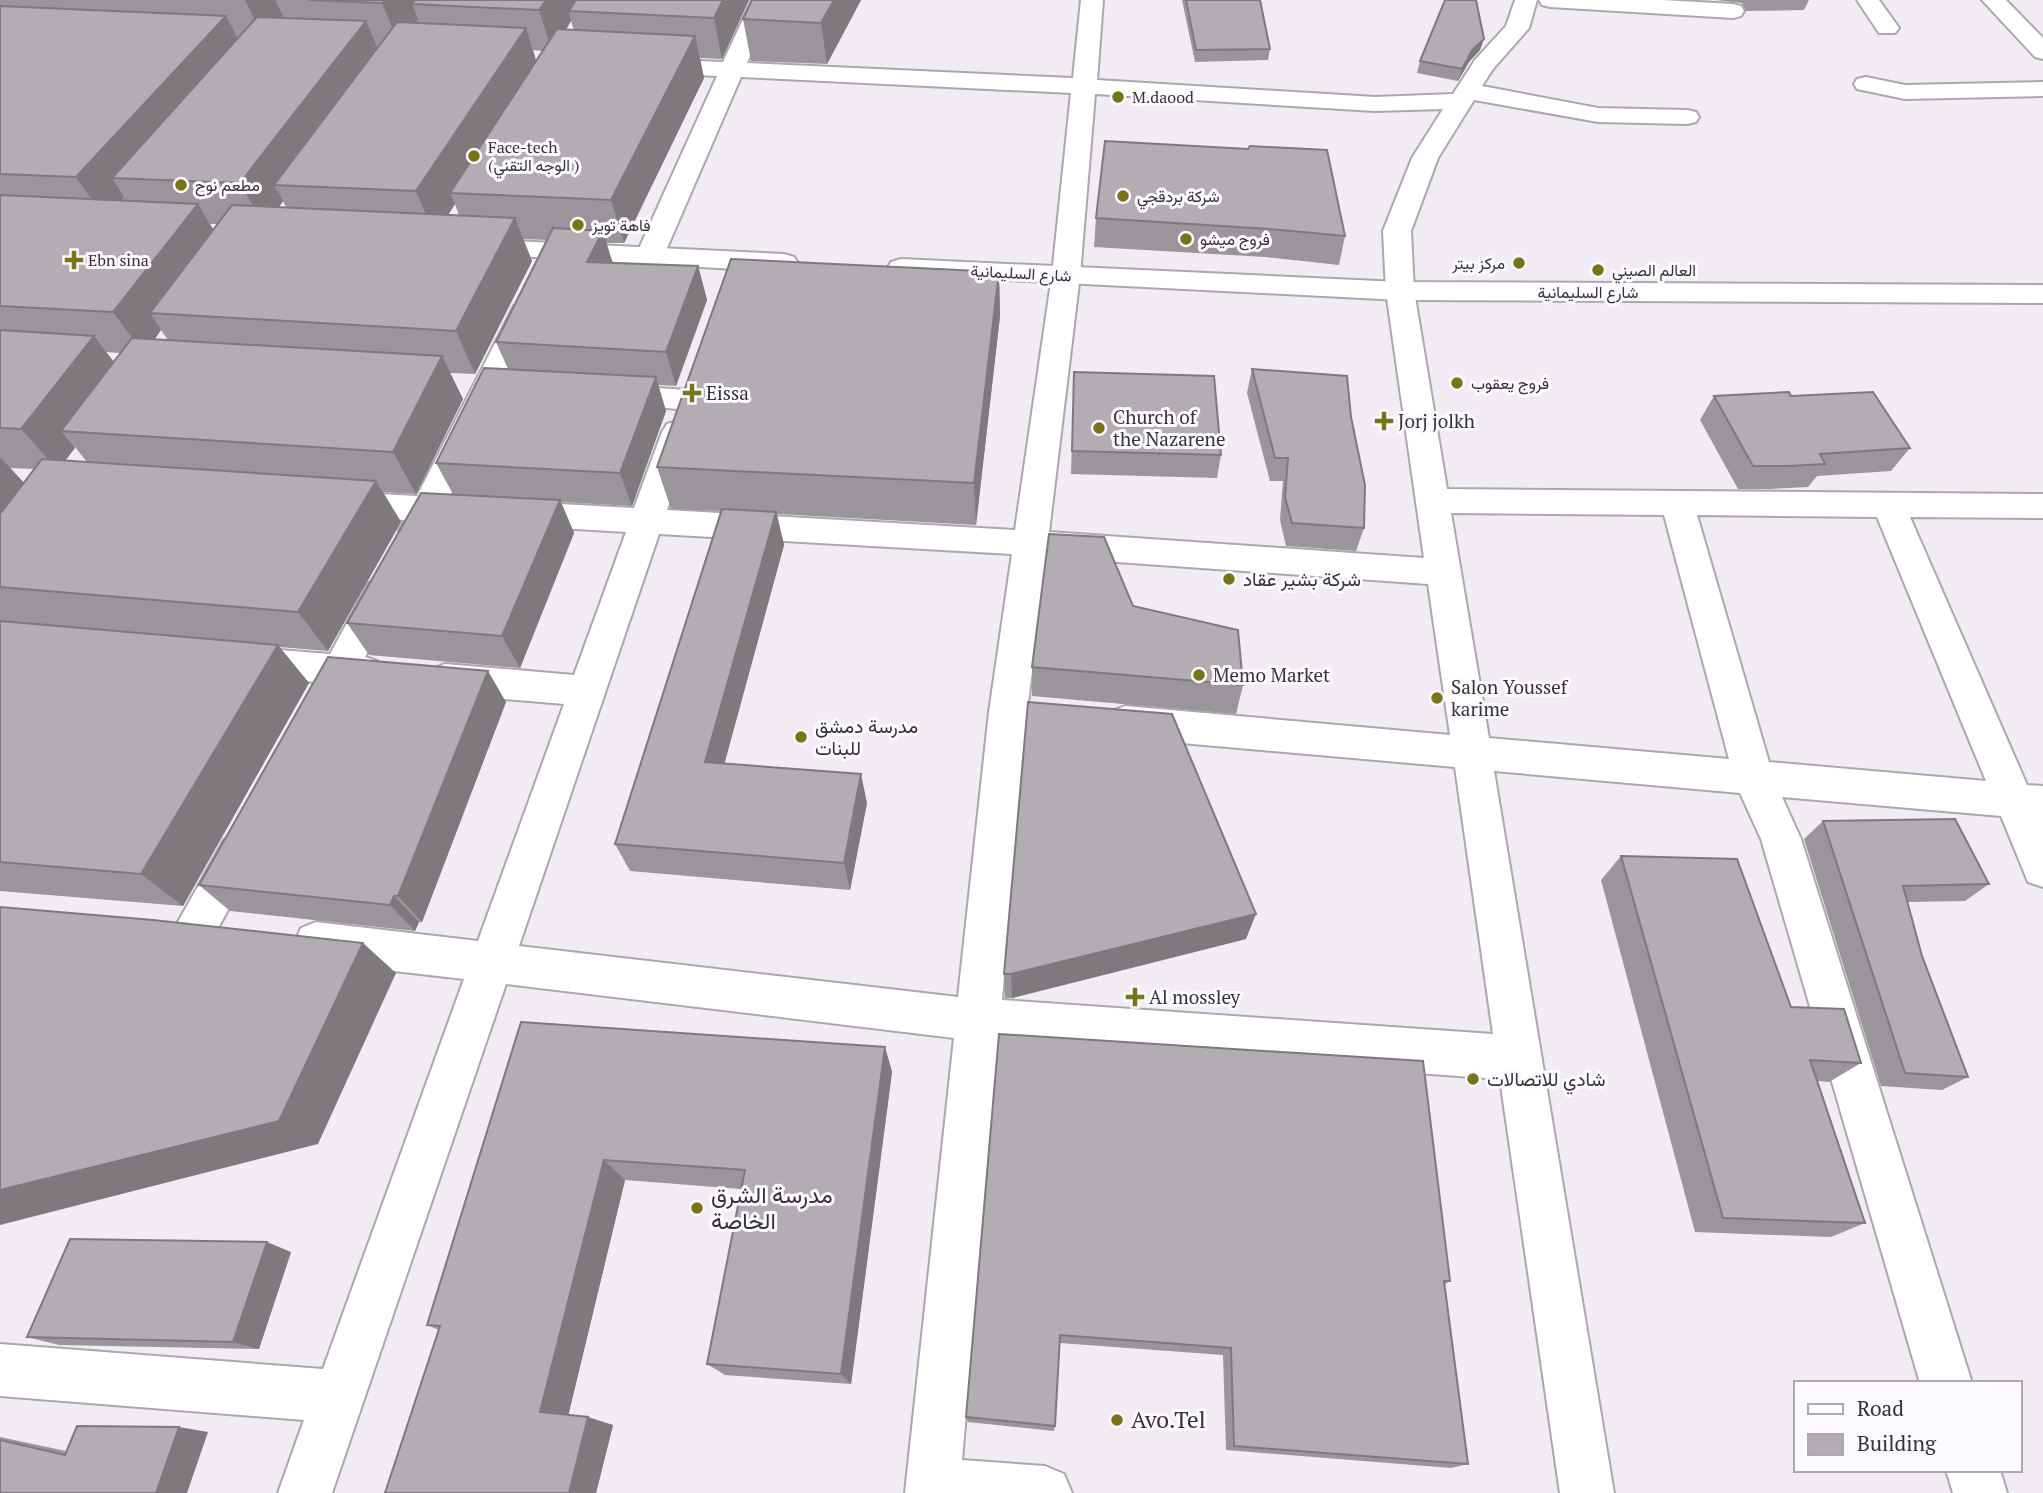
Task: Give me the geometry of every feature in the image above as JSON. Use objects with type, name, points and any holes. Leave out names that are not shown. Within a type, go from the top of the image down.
[{"type":"street","points":[[650,255],[763,0]]},
{"type":"street","points":[[1045,1493],[933,1489],[1008,712],[1066,275],[1091,0]]},
{"type":"street","points":[[1526,0],[1517,29],[1483,65],[1425,158],[1397,231],[1400,291],[1587,1493]]},
{"type":"street","points":[[1550,0],[1733,11]]},
{"type":"street","points":[[1868,0],[1887,28]]},
{"type":"street","points":[[1993,0],[2043,52]]},
{"type":"street","points":[[627,65],[1083,86],[1375,104],[1464,96],[1598,115],[1687,117]]},
{"type":"street","points":[[1866,84],[1905,92],[2043,89]]},
{"type":"street","points":[[445,246],[806,264]]},
{"type":"street","points":[[309,729],[428,510],[554,250]]},
{"type":"street","points":[[725,299],[738,261]]},
{"type":"street","name":"شارع السليمانية","points":[[875,267],[1400,291],[2043,294]]},
{"type":"street","points":[[305,1493],[702,362]]},
{"type":"street","points":[[582,393],[689,400]]},
{"type":"street","points":[[1433,501],[2043,506]]},
{"type":"street","points":[[317,503],[1030,543],[1443,572]]},
{"type":"street","points":[[1677,503],[1754,779],[1781,839],[1945,1381]]},
{"type":"street","points":[[1888,504],[2027,802],[2043,869]]},
{"type":"street","points":[[205,657],[586,691]]},
{"type":"street","points":[[1008,712],[1049,715]]},
{"type":"street","points":[[1090,719],[1472,755],[2027,802]]},
{"type":"street","points":[[255,823],[216,932],[492,961],[978,1020],[1519,1058]]},
{"type":"street","points":[[0,1370],[339,1396]]},
{"type":"street","points":[[1974,1472],[1980,1493]]},
{"type":"building","points":[[309,0],[384,0],[382,3]]},
{"type":"building","points":[[415,0],[546,0],[539,10],[412,4]]},
{"type":"building","points":[[576,0],[723,0],[714,18],[569,11]]},
{"type":"building","points":[[752,0],[834,0],[821,23],[743,19]]},
{"type":"building","points":[[1186,0],[1260,0],[1270,49],[1196,50]]},
{"type":"building","points":[[1445,0],[1476,0],[1484,39],[1472,50],[1462,69],[1420,61]]},
{"type":"building","points":[[0,6],[226,16],[76,177],[0,174]]},
{"type":"building","points":[[257,17],[366,21],[240,183],[112,178]]},
{"type":"building","points":[[397,22],[526,28],[416,191],[274,185]]},
{"type":"building","points":[[557,29],[695,36],[611,200],[450,193]]},
{"type":"building","points":[[1105,141],[1248,149],[1250,146],[1327,150],[1345,236],[1096,218]]},
{"type":"building","points":[[0,195],[198,204],[113,312],[0,306]]},
{"type":"building","points":[[232,205],[515,218],[456,331],[150,313]]},
{"type":"building","points":[[553,228],[603,231],[587,262],[698,266],[666,352],[496,342]]},
{"type":"building","points":[[731,259],[999,272],[974,483],[657,467]]},
{"type":"building","points":[[0,330],[94,336],[21,429],[0,428]]},
{"type":"building","points":[[132,338],[442,356],[393,452],[61,431]]},
{"type":"building","points":[[484,368],[656,377],[620,473],[436,463]]},
{"type":"building","points":[[1252,369],[1347,376],[1351,417],[1365,485],[1364,528],[1292,523],[1285,497],[1288,458],[1275,458]]},
{"type":"building","points":[[1074,372],[1214,376],[1221,455],[1072,451]]},
{"type":"building","points":[[1789,392],[1791,396],[1873,392],[1910,448],[1820,454],[1825,464],[1753,466],[1714,396]]},
{"type":"building","points":[[42,459],[376,481],[298,612],[0,587],[0,514]]},
{"type":"building","points":[[421,493],[560,500],[502,636],[347,623]]},
{"type":"building","points":[[722,509],[776,512],[705,762],[861,774],[844,863],[615,844]]},
{"type":"building","points":[[1049,534],[1104,537],[1133,606],[1238,630],[1243,685],[1032,667]]},
{"type":"building","points":[[0,621],[278,645],[141,874],[0,862]]},
{"type":"building","points":[[328,657],[488,671],[398,896],[394,896],[390,905],[199,885]]},
{"type":"building","points":[[1028,702],[1172,714],[1256,914],[1004,974]]},
{"type":"building","points":[[1955,819],[1989,884],[1903,886],[1922,956],[1968,1077],[1905,1073],[1823,821]]},
{"type":"building","points":[[1621,856],[1737,859],[1791,1007],[1844,1009],[1861,1063],[1810,1060],[1865,1223],[1723,1218]]},
{"type":"building","points":[[0,907],[153,920],[363,943],[279,1121],[0,1190]]},
{"type":"building","name":"مدرسة الشرق الخاصة","points":[[521,1022],[885,1047],[841,1374],[707,1364],[745,1170],[604,1160],[540,1412],[588,1417],[569,1493],[385,1493],[440,1326],[427,1325]]},
{"type":"building","points":[[999,1034],[1423,1061],[1450,1281],[1444,1281],[1468,1464],[1234,1446],[1231,1348],[1060,1335],[1055,1426],[966,1417]]},
{"type":"building","points":[[70,1239],[267,1242],[233,1342],[27,1337]]},
{"type":"building","points":[[77,1426],[179,1427],[156,1493],[0,1493],[0,1440],[65,1455]]},
{"type":"place","name":"M.daood","points":[[1118,97]]},
{"type":"place","name":"Face-tech (الوجه التقني )","points":[[474,156]]},
{"type":"place","name":"مطعم نوح","points":[[181,185]]},
{"type":"place","name":"شركة بردقجي","points":[[1123,196]]},
{"type":"place","name":"فاهة تويز","points":[[578,225]]},
{"type":"place","name":"فروج ميشو","points":[[1186,239]]},
{"type":"place","name":"Ebn sina","points":[[74,260]]},
{"type":"place","name":"مركز بيتر","points":[[1519,263]]},
{"type":"place","name":"العالم الصيني","points":[[1598,270]]},
{"type":"place","name":"فروج يعقوب","points":[[1457,383]]},
{"type":"place","name":"Eissa","points":[[692,393]]},
{"type":"place","name":"Jorj jolkh","points":[[1384,421]]},
{"type":"place","name":"Church of the Nazarene","points":[[1099,428]]},
{"type":"place","name":"شركة بشير عقاد","points":[[1229,579]]},
{"type":"place","name":"Memo Market","points":[[1199,675]]},
{"type":"place","name":"Salon Youssef karime","points":[[1437,698]]},
{"type":"place","name":"مدرسة دمشق للبنات","points":[[801,737]]},
{"type":"place","name":"Al mossley","points":[[1135,997]]},
{"type":"place","name":"شادي للاتصالات","points":[[1473,1079]]},
{"type":"place","name":"مدرسة الشرق الخاصة","points":[[697,1208]]},
{"type":"place","name":"Avo.Tel","points":[[1117,1420]]}]
